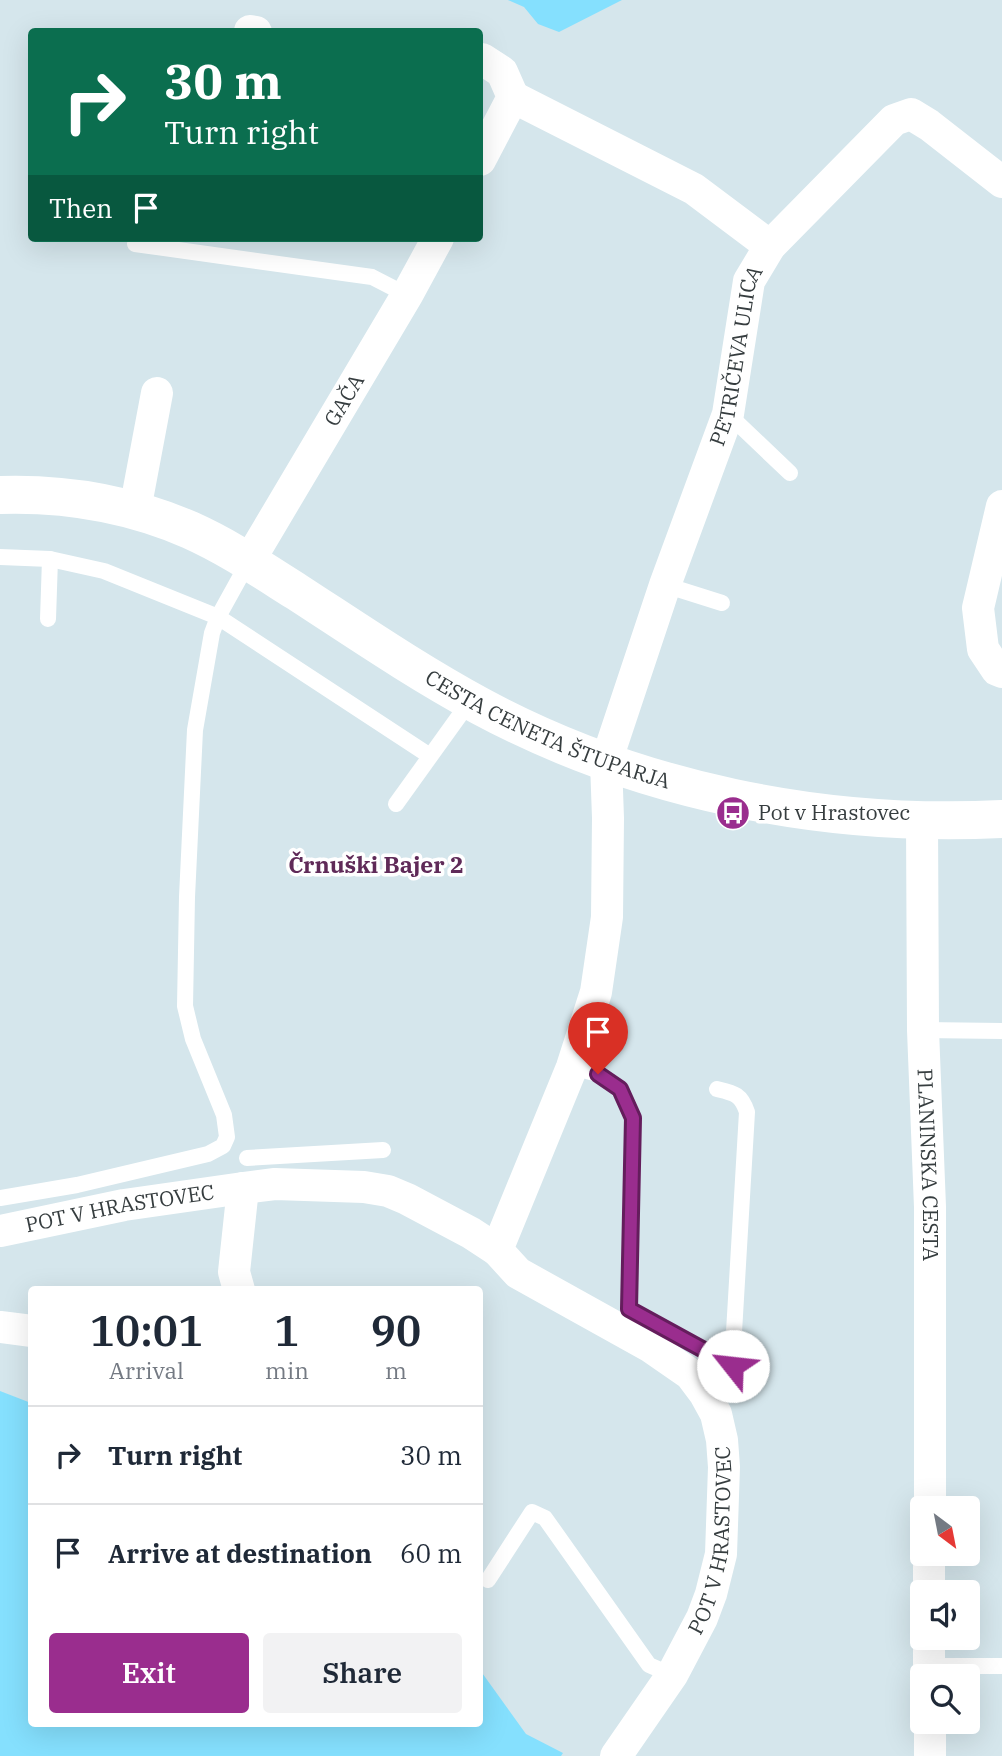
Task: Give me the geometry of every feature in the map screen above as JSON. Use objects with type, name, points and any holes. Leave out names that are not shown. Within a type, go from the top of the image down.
[{"type":"street","points":[[483,60],[502,72],[513,97],[694,189],[770,246]]},
{"type":"street","points":[[483,154],[513,97]]},
{"type":"street","name":"PETRIČEVA ULICA","points":[[606,762],[665,585],[728,414],[748,281],[770,246],[894,120],[911,114],[1002,182]]},
{"type":"street","name":"GAČA","points":[[249,561],[436,242]]},
{"type":"street","points":[[135,510],[157,393]]},
{"type":"street","name":"CESTA CENETA ŠTUPARJA","points":[[0,495],[51,495],[95,502],[135,510],[189,530],[249,561],[470,701],[539,735],[606,762],[736,799],[836,814],[922,820],[1002,819]]},
{"type":"street","points":[[1002,506],[978,608],[983,649],[1002,673]]},
{"type":"street","points":[[497,1250],[572,1067],[596,992],[607,917],[606,762]]},
{"type":"street","name":"PLANINSKA CESTA","points":[[922,820],[923,1030],[930,1208],[930,1496]]},
{"type":"street","name":"POT V HRASTOVEC","points":[[238,1286],[234,1272],[245,1173]]},
{"type":"street","name":"POT V HRASTOVEC","points":[[0,1231],[124,1205],[245,1173],[275,1185],[363,1187],[388,1191],[471,1233],[497,1250],[518,1273],[652,1347],[690,1374],[716,1414],[722,1440],[724,1467],[721,1554],[702,1618],[671,1675],[616,1756]]},
{"type":"street","points":[[0,1328],[28,1331]]},
{"type":"street","points":[[930,1734],[930,1756]]},
{"type":"lane","points":[[135,244],[372,277],[407,295]]},
{"type":"lane","points":[[728,414],[790,473]]},
{"type":"lane","points":[[0,557],[50,559],[104,571],[218,617],[430,756]]},
{"type":"lane","points":[[48,619],[50,559]]},
{"type":"lane","points":[[0,1198],[77,1185],[208,1154],[223,1146],[228,1137],[224,1115],[193,1039],[185,1006],[187,897],[195,730],[212,633],[249,561]]},
{"type":"lane","points":[[665,585],[722,603]]},
{"type":"lane","points":[[396,804],[470,701]]},
{"type":"lane","points":[[923,1030],[1002,1031]]},
{"type":"lane","points":[[572,1067],[598,1074],[620,1089],[633,1118],[629,1309],[733,1366],[747,1112],[743,1101],[733,1093],[717,1089]]},
{"type":"lane","points":[[245,1173],[383,1150]]},
{"type":"lane","points":[[488,1580],[532,1512],[545,1518],[649,1665],[671,1675]]},
{"type":"lane","points":[[929,1660],[1002,1666]]},
{"type":"shaded area","points":[[508,0],[622,0],[559,32],[538,24],[524,7]]},
{"type":"shaded area","points":[[0,1391],[28,1402],[28,1727],[483,1727],[483,1674],[526,1734],[563,1753],[561,1756],[0,1756]]},
{"type":"place","name":"Pot v Hrastovec","points":[[733,813]]},
{"type":"district","name":"Črnuški Bajer 2","points":[[376,865]]},
{"type":"route","points":[[598,1074],[620,1089],[633,1118],[629,1309],[733,1366]]}]
